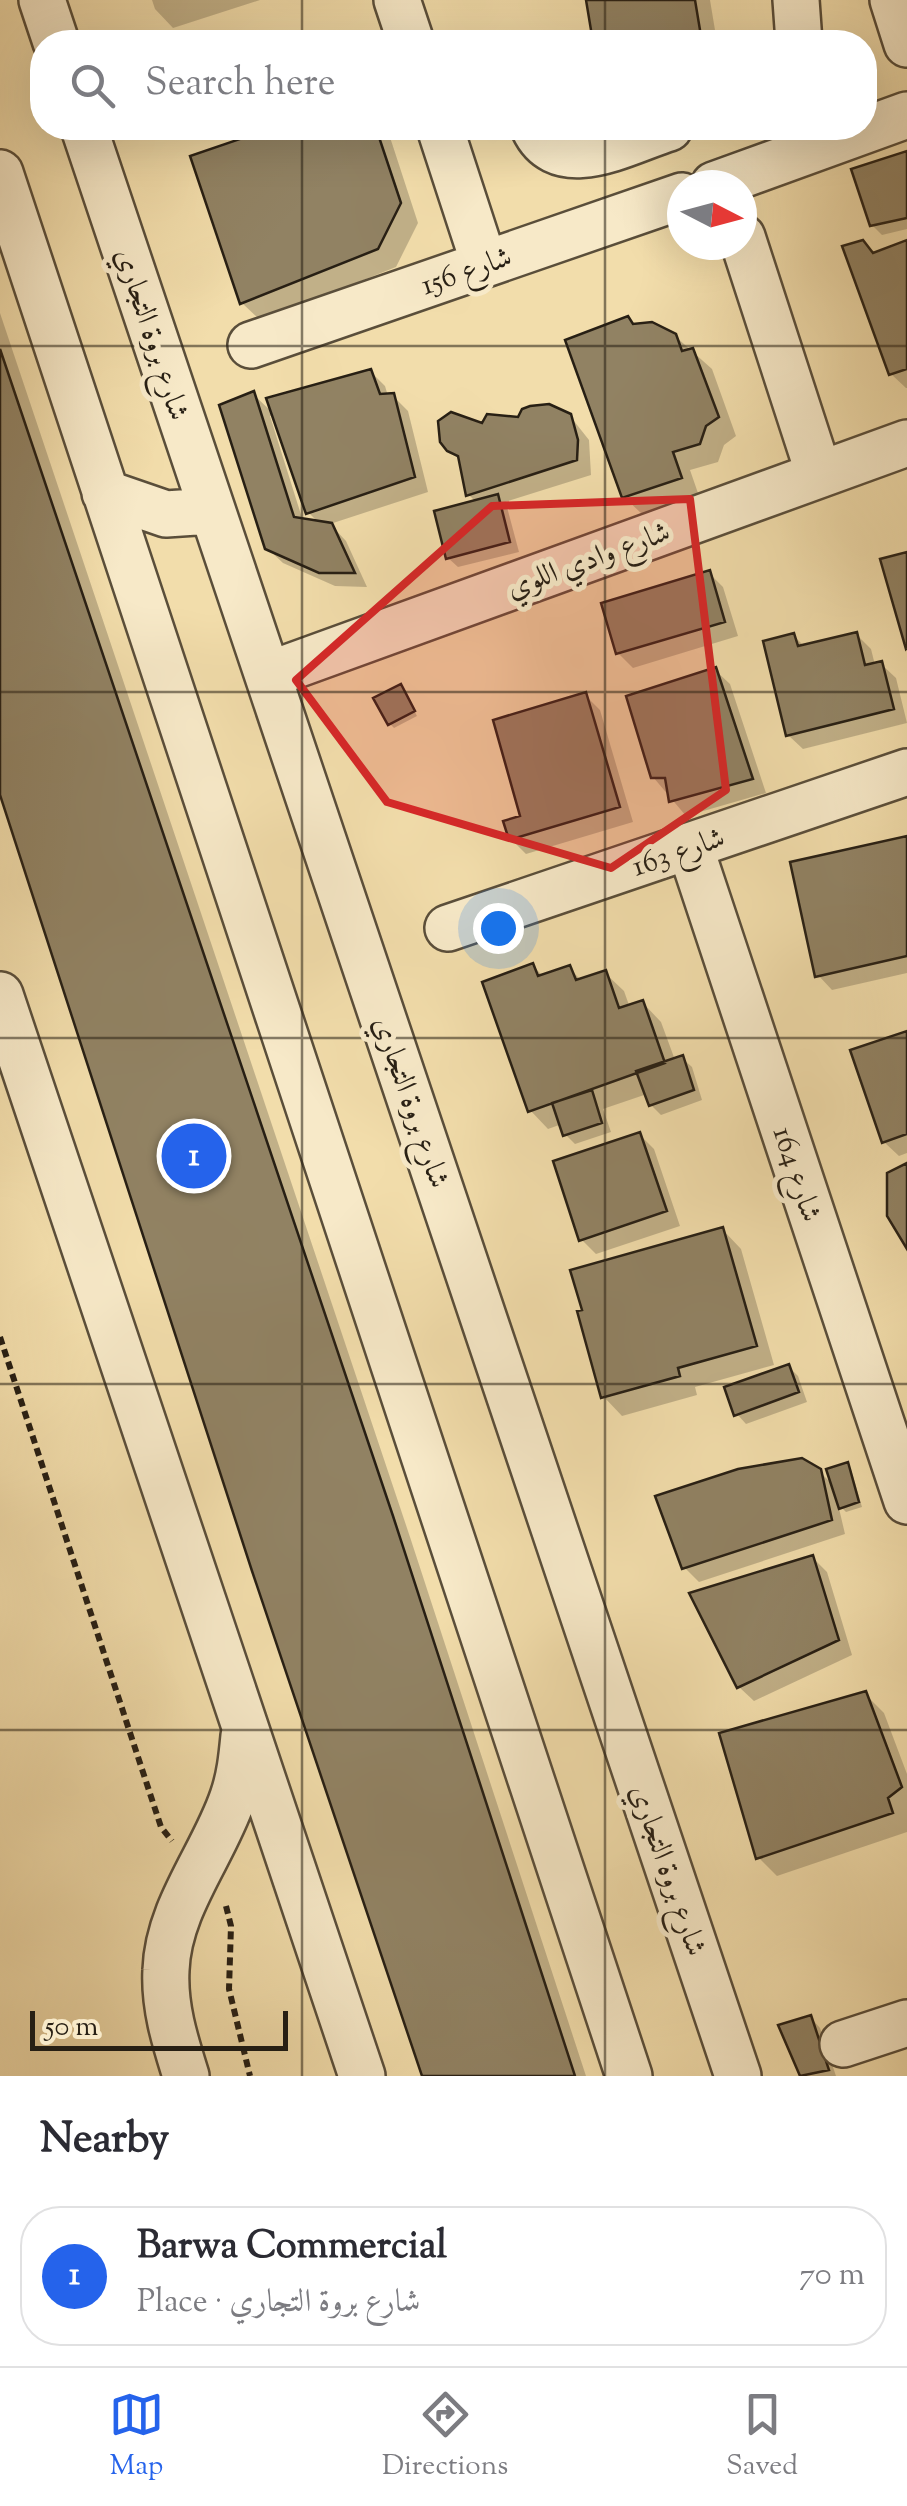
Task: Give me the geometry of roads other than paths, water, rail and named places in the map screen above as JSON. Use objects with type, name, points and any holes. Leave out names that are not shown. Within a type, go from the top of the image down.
[{"type":"street","points":[[42,0],[52,30]]},
{"type":"street","points":[[398,0],[408,30]]},
{"type":"street","points":[[796,0],[798,30]]},
{"type":"street","points":[[892,0],[907,44]]},
{"type":"street","points":[[877,126],[907,115]]},
{"type":"street","name":"شارع بروة التجاري","points":[[88,140],[738,2076]]},
{"type":"street","points":[[444,140],[484,263]]},
{"type":"street","points":[[539,140],[542,146],[561,155],[581,156],[631,140]]},
{"type":"street","points":[[757,171],[840,140]]},
{"type":"street","points":[[0,172],[630,2076]]},
{"type":"street","name":"شارع 156","points":[[251,345],[667,201]]},
{"type":"street","points":[[749,260],[819,474]]},
{"type":"street","name":"شارع وادي اللوي","points":[[268,675],[907,444]]},
{"type":"street","points":[[105,493],[166,514],[211,511]]},
{"type":"street","name":"شارع 163","points":[[448,928],[907,772]]},
{"type":"street","name":"شارع 164","points":[[690,848],[907,1501]]},
{"type":"street","points":[[0,995],[362,2076]]},
{"type":"street","points":[[186,2076],[168,2014],[166,1967],[174,1929],[232,1799],[245,1730]]},
{"type":"street","points":[[842,2044],[907,2023]]},
{"type":"place","name":"Barwa Commercial","points":[[194,1156]]}]
